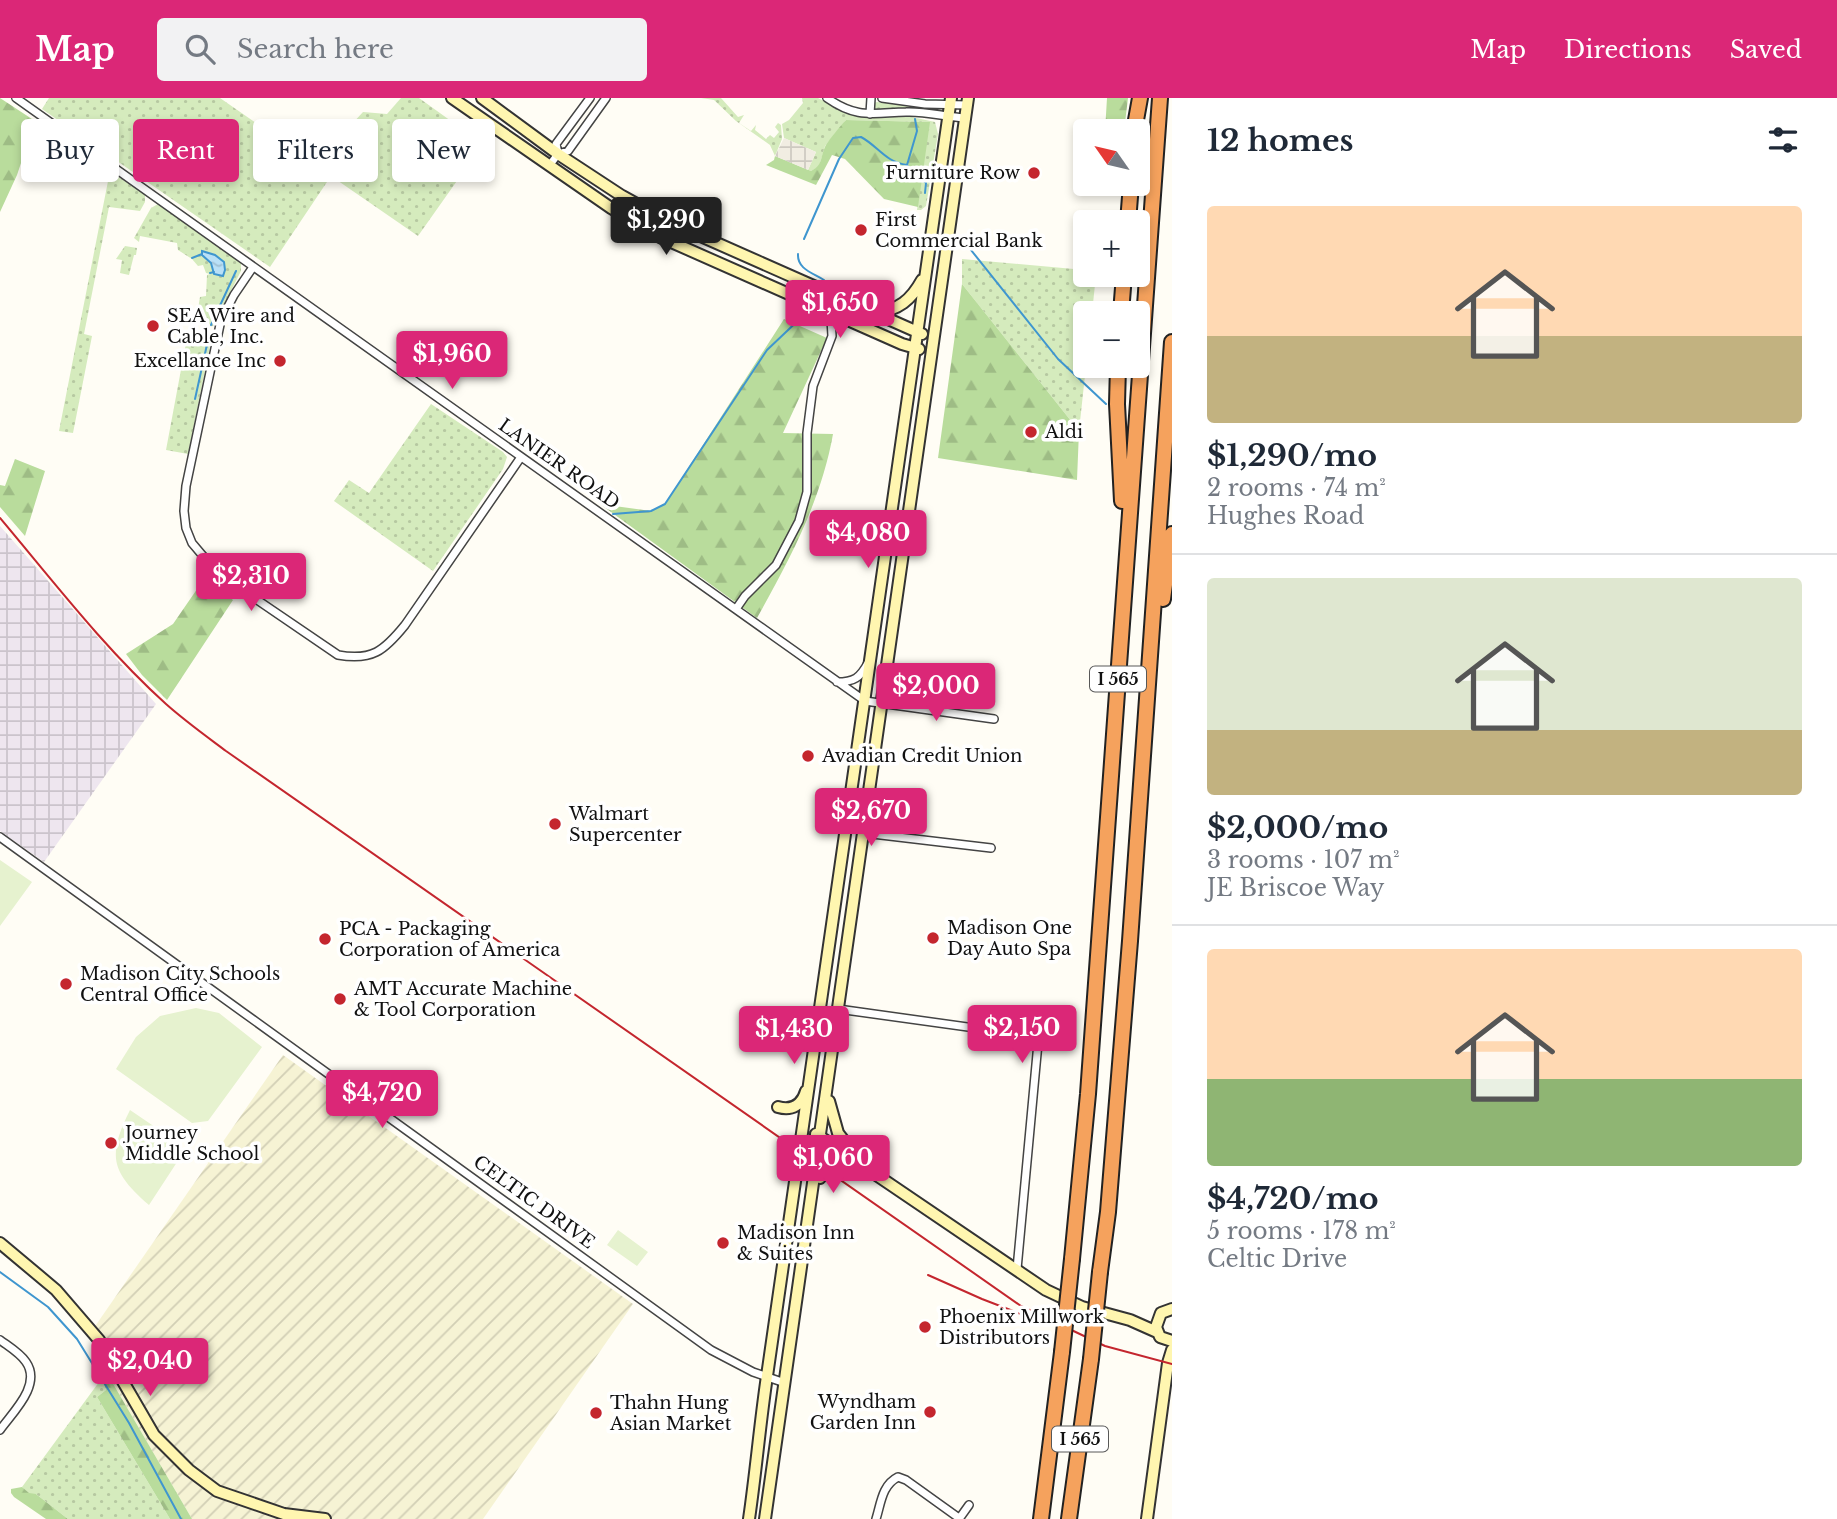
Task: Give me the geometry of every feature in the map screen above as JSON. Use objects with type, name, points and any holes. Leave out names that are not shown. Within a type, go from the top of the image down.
[{"type":"highway","points":[[1136,119],[1140,98]]},
{"type":"highway","name":"I 565","points":[[1041,1519],[1062,1352],[1088,1094],[1160,98]]},
{"type":"highway","name":"I 565","points":[[1069,1519],[1108,1212],[1172,342]]},
{"type":"highway","points":[[1118,378],[1125,560]]},
{"type":"highway","points":[[1148,687],[1161,621],[1172,534]]},
{"type":"highway","points":[[1032,1519],[1056,1398]]},
{"type":"main road","points":[[452,98],[611,208],[660,237],[780,292],[915,348],[933,351]]},
{"type":"main road","points":[[482,98],[558,154],[622,196],[669,222],[917,333],[935,336]]},
{"type":"main road","points":[[766,1514],[968,102]]},
{"type":"main road","points":[[750,1513],[850,792],[872,656],[950,107]]},
{"type":"main road","points":[[873,313],[888,311],[909,299],[925,274]]},
{"type":"main road","points":[[780,292],[831,319],[903,351],[909,359],[911,380]]},
{"type":"main road","points":[[887,540],[905,542]]},
{"type":"main road","points":[[850,792],[856,821],[864,833]]},
{"type":"main road","points":[[847,828],[855,846],[857,878]]},
{"type":"main road","points":[[778,1107],[790,1109],[803,1100],[817,1037]]},
{"type":"main road","points":[[827,1090],[838,1133],[866,1167]]},
{"type":"main road","points":[[805,1127],[1046,1290],[1082,1307],[1130,1320],[1172,1341]]},
{"type":"main road","points":[[807,1225],[822,1168],[826,1163],[841,1158],[856,1161]]},
{"type":"main road","points":[[0,1243],[55,1290],[99,1340],[154,1435],[189,1470],[217,1491],[284,1517],[325,1519]]},
{"type":"main road","points":[[1147,1519],[1170,1355],[1159,1334],[1172,1299]]},
{"type":"main road","points":[[1130,1320],[1165,1312]]},
{"type":"street","name":"LANIER ROAD","points":[[16,98],[865,701]]},
{"type":"street","points":[[558,154],[556,144],[590,98]]},
{"type":"street","points":[[549,166],[558,154],[568,151],[606,98]]},
{"type":"street","points":[[827,98],[845,108],[886,115],[950,107],[968,102]]},
{"type":"street","points":[[870,114],[871,98]]},
{"type":"street","points":[[882,98],[950,107],[966,118]]},
{"type":"street","points":[[253,267],[221,320],[185,496],[186,528],[192,543],[222,576],[338,655],[365,657],[385,648],[405,625],[521,457]]},
{"type":"street","points":[[736,609],[776,565],[792,538],[804,505],[808,479],[807,433],[813,386],[832,336],[831,319]]},
{"type":"street","points":[[837,682],[859,678],[872,656]]},
{"type":"street","points":[[865,701],[994,719]]},
{"type":"street","points":[[864,833],[991,848]]},
{"type":"street","name":"CELTIC DRIVE","points":[[0,837],[711,1350],[767,1378],[785,1383]]},
{"type":"street","points":[[838,1009],[978,1027],[1032,1036],[1036,1039],[1038,1044],[1017,1269]]},
{"type":"street","points":[[0,1340],[24,1360],[29,1368],[30,1378],[29,1390],[0,1430]]},
{"type":"street","points":[[876,1519],[885,1489],[890,1481],[898,1477],[959,1519],[968,1505]]},
{"type":"street","points":[[750,1513],[766,1514]]},
{"type":"shaded area","points":[[784,138],[816,152],[808,170],[775,156]]},
{"type":"shaded area","points":[[0,526],[156,704],[44,862],[0,831]]},
{"type":"shaded area","points":[[283,1055],[633,1304],[483,1519],[192,1519],[108,1375],[89,1335]]},
{"type":"green space","points":[[0,98],[32,119],[21,119],[21,163],[0,212]]},
{"type":"green space","points":[[49,98],[220,98],[253,121],[253,182],[327,182],[270,267],[147,182],[239,182],[239,119],[133,119],[133,172],[119,162],[119,119],[56,119],[42,109]]},
{"type":"green space","points":[[401,98],[419,98],[448,119],[392,119],[392,182],[456,182],[418,236],[340,182],[378,182],[378,119],[357,119],[363,112],[387,114]]},
{"type":"green space","points":[[701,98],[721,98],[738,117],[744,115],[739,123],[751,131],[756,125],[755,130],[766,139],[770,135],[774,138],[779,132],[775,127],[778,123],[781,125],[782,139],[775,156],[770,145],[736,121],[714,100]]},
{"type":"green space","points":[[802,98],[818,98],[845,112],[866,117],[907,116],[935,122],[938,134],[926,206],[917,210],[929,122],[846,120],[825,146],[819,167],[811,171],[808,170],[816,152],[784,138],[782,124],[789,120],[803,103]]},
{"type":"green space","points":[[1107,98],[1128,98],[1125,119],[1106,119]]},
{"type":"green space","points":[[877,102],[918,106],[917,109],[887,112],[872,108]]},
{"type":"green space","points":[[846,120],[930,122],[918,207],[884,199],[845,159],[832,155],[816,185],[766,165],[774,160],[775,156],[811,171],[815,169],[826,145]]},
{"type":"green space","points":[[119,177],[145,195],[145,202],[140,211],[109,207],[84,334],[92,336],[73,433],[59,431],[108,182],[119,182]]},
{"type":"green space","points":[[158,204],[241,263],[241,271],[213,326],[208,327],[211,326],[209,323],[206,327],[196,321],[200,297],[206,296],[207,275],[210,274],[206,273],[203,265],[198,266],[178,250],[177,243],[140,236],[139,242],[134,238],[151,208]]},
{"type":"green space","points":[[125,246],[137,248],[129,275],[120,273],[122,260],[116,259]]},
{"type":"green space","points":[[962,259],[1073,269],[1073,287],[1095,287],[1093,301],[1073,301],[1073,378],[1085,378],[1079,431],[962,284]]},
{"type":"green space","points":[[962,284],[1079,431],[1077,480],[938,458]]},
{"type":"green space","points":[[784,319],[827,338],[783,433],[833,434],[821,483],[803,529],[757,618],[600,504],[651,511],[665,504]]},
{"type":"green space","points":[[193,334],[208,336],[211,341],[188,454],[166,450],[186,343]]},
{"type":"green space","points":[[431,404],[507,457],[503,469],[433,571],[334,501],[349,480],[369,493]]},
{"type":"green space","points":[[15,459],[45,471],[25,536],[0,507],[0,485],[5,486]]},
{"type":"green space","points":[[204,579],[233,600],[167,700],[126,654],[173,624]]},
{"type":"green space","points":[[0,860],[32,882],[0,926]]},
{"type":"green space","points":[[196,1008],[219,1013],[262,1047],[208,1121],[192,1123],[116,1069],[136,1037],[160,1016]]},
{"type":"green space","points":[[130,1110],[180,1144],[183,1153],[149,1205],[127,1183],[117,1162],[118,1140]]},
{"type":"green space","points":[[618,1230],[648,1252],[637,1266],[607,1245]]},
{"type":"green space","points":[[108,1375],[192,1519],[170,1519],[97,1397],[106,1390],[102,1378]]},
{"type":"green space","points":[[102,1378],[106,1390],[97,1397],[170,1519],[68,1519],[36,1494],[29,1494],[22,1487]]},
{"type":"green space","points":[[22,1487],[29,1493],[36,1494],[68,1519],[46,1519],[14,1497],[11,1489]]},
{"type":"water","points":[[202,251],[215,255],[224,262],[223,276],[214,274],[211,263],[202,255]]},
{"type":"waterway","points":[[915,119],[917,131],[907,165],[926,183],[925,193]]},
{"type":"waterway","points":[[804,239],[839,159],[853,138],[861,137],[887,157],[907,165]]},
{"type":"waterway","points":[[959,235],[1058,359],[1106,404]]},
{"type":"waterway","points":[[192,258],[202,254]]},
{"type":"waterway","points":[[798,254],[803,267],[824,280],[825,285]]},
{"type":"waterway","points":[[211,325],[236,271]]},
{"type":"waterway","points":[[210,273],[214,272]]},
{"type":"waterway","points":[[613,514],[651,511],[665,504],[767,350],[806,313]]},
{"type":"waterway","points":[[195,399],[208,340]]},
{"type":"waterway","points":[[0,1272],[48,1307],[77,1339],[129,1423],[181,1519]]},
{"type":"railway","points":[[0,518],[122,661],[173,710],[226,751],[1021,1306],[1105,1346],[1172,1364]]},
{"type":"railway","points":[[928,1275],[1021,1314]]},
{"type":"place","name":"Furniture Row","points":[[1034,173]]},
{"type":"place","name":"First Commercial Bank","points":[[861,230]]},
{"type":"place","name":"SEA Wire and Cable, Inc.","points":[[153,326]]},
{"type":"place","name":"Excellance Inc","points":[[280,361]]},
{"type":"place","name":"Aldi","points":[[1031,432]]},
{"type":"place","name":"Avadian Credit Union","points":[[808,756]]},
{"type":"place","name":"Walmart Supercenter","points":[[555,824]]},
{"type":"place","name":"Madison One Day Auto Spa","points":[[933,938]]},
{"type":"place","name":"PCA - Packaging Corporation of America","points":[[325,939]]},
{"type":"place","name":"Madison City Schools Central Office","points":[[66,984]]},
{"type":"place","name":"AMT Accurate Machine & Tool Corporation","points":[[340,999]]},
{"type":"place","name":"Journey Middle School","points":[[111,1143]]},
{"type":"place","name":"Madison Inn & Suites","points":[[723,1243]]},
{"type":"place","name":"Phoenix Millwork Distributors","points":[[925,1327]]},
{"type":"place","name":"Wyndham Garden Inn","points":[[930,1412]]},
{"type":"place","name":"Thahn Hung Asian Market","points":[[596,1413]]}]
